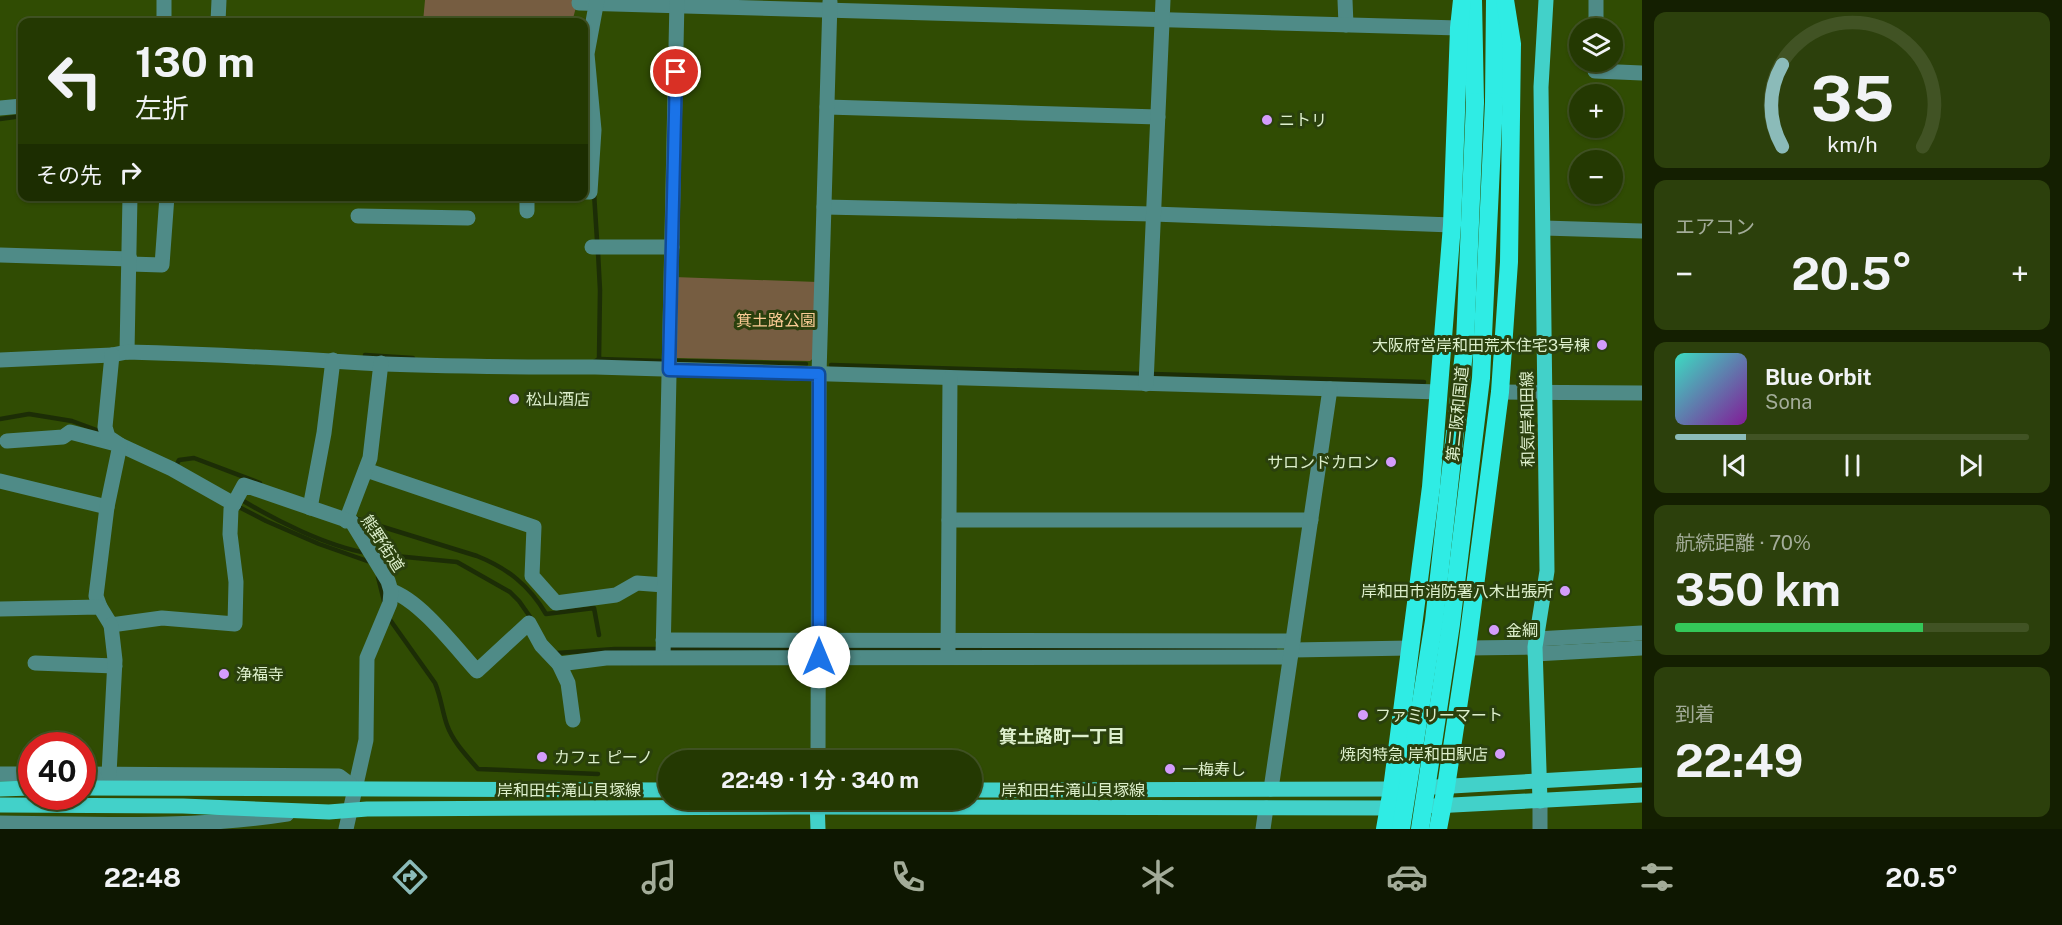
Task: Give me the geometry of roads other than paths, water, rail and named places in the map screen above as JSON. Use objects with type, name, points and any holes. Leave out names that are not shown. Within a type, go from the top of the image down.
[{"type":"highway","points":[[1385,829],[1431,487],[1452,225],[1462,0]]},
{"type":"highway","name":"第二阪和国道","points":[[1401,829],[1434,621],[1465,343],[1476,102],[1473,0]]},
{"type":"highway","name":"第二阪和国道","points":[[1419,829],[1452,624],[1481,378],[1494,102],[1495,0]]},
{"type":"highway","points":[[1438,829],[1467,648],[1500,392],[1509,262],[1512,44],[1505,0]]},
{"type":"main road","name":"和気岸和田線","points":[[1540,801],[1535,646],[1547,571],[1541,87],[1546,0]]},
{"type":"main road","name":"岸和田牛滝山貝塚線","points":[[982,790],[1392,789],[1642,776]]},
{"type":"main road","name":"岸和田牛滝山貝塚線","points":[[96,784],[658,790]]},
{"type":"main road","points":[[0,789],[18,788]]},
{"type":"main road","name":"岸和田牛滝山貝塚線","points":[[982,805],[1388,809],[1642,795]]},
{"type":"main road","name":"岸和田牛滝山貝塚線","points":[[0,805],[183,806],[299,812],[350,809],[658,805]]},
{"type":"main road","points":[[817,810],[818,829]]},
{"type":"street","points":[[164,0],[164,18]]},
{"type":"street","points":[[218,18],[219,0]]},
{"type":"street","points":[[1146,384],[1163,0]]},
{"type":"street","points":[[1345,0],[1346,25]]},
{"type":"street","points":[[1596,0],[1596,18]]},
{"type":"street","points":[[588,49],[597,2]]},
{"type":"street","points":[[579,3],[830,5],[1162,20],[1459,28]]},
{"type":"street","points":[[663,649],[677,3]]},
{"type":"street","points":[[818,750],[819,374],[830,5]]},
{"type":"street","points":[[588,65],[594,130],[590,192],[588,192]]},
{"type":"street","points":[[1618,72],[1642,73]]},
{"type":"street","points":[[0,108],[18,106]]},
{"type":"street","points":[[827,107],[1158,117]]},
{"type":"street","points":[[109,774],[115,666],[111,625],[96,596],[107,507],[111,436],[130,261],[130,201]]},
{"type":"street","points":[[0,255],[130,261],[162,265],[167,201]]},
{"type":"street","points":[[824,207],[1153,214],[1452,225]]},
{"type":"street","points":[[358,216],[468,218]]},
{"type":"street","points":[[1544,228],[1642,231]]},
{"type":"street","points":[[592,247],[672,247]]},
{"type":"street","points":[[0,360],[120,354],[235,354],[363,363],[595,367],[1439,392]]},
{"type":"street","points":[[310,508],[324,433],[333,360]]},
{"type":"street","name":"熊野街道","points":[[346,829],[366,740],[367,658],[390,603],[391,591],[388,582],[352,522],[346,521],[370,458],[381,363]]},
{"type":"street","points":[[948,649],[950,378]]},
{"type":"street","points":[[1271,789],[1330,389]]},
{"type":"street","points":[[1500,392],[1642,393]]},
{"type":"street","points":[[7,441],[63,437],[70,432],[111,436],[236,500]]},
{"type":"street","points":[[366,470],[534,527],[532,576],[556,603],[616,595],[637,583],[664,585]]},
{"type":"street","points":[[0,481],[107,507]]},
{"type":"street","points":[[111,625],[162,618],[235,624],[236,582],[230,534],[231,509],[244,485],[346,521]]},
{"type":"street","points":[[949,520],[1311,519]]},
{"type":"street","points":[[391,591],[399,594],[427,616],[477,671],[530,623],[541,645],[559,664],[568,683],[573,720]]},
{"type":"street","points":[[0,609],[100,607]]},
{"type":"street","points":[[1535,646],[1642,633]]},
{"type":"street","points":[[559,664],[663,649],[820,640],[948,649]]},
{"type":"street","points":[[1467,648],[1535,646],[1642,648]]},
{"type":"street","points":[[663,649],[819,657],[948,649],[1411,648]]},
{"type":"street","points":[[35,663],[115,666]]},
{"type":"street","points":[[0,774],[18,774]]},
{"type":"street","points":[[96,779],[109,774],[339,776],[355,788]]},
{"type":"street","points":[[1540,801],[1540,829]]},
{"type":"street","points":[[1263,829],[1266,808]]},
{"type":"street","points":[[0,824],[219,826],[299,812]]},
{"type":"waterway","points":[[0,119],[18,117]]},
{"type":"waterway","points":[[594,193],[597,240]]},
{"type":"waterway","points":[[598,252],[599,359]]},
{"type":"waterway","points":[[365,355],[413,358]]},
{"type":"waterway","points":[[594,362],[599,359],[661,361]]},
{"type":"waterway","points":[[677,361],[806,364]]},
{"type":"waterway","points":[[831,365],[1142,374]]},
{"type":"waterway","points":[[1152,374],[1424,382]]},
{"type":"waterway","points":[[0,419],[29,414],[72,421],[102,432]]},
{"type":"waterway","points":[[177,464],[179,460],[194,458],[260,483]]},
{"type":"waterway","points":[[240,499],[301,531],[335,545],[367,553]]},
{"type":"waterway","points":[[237,506],[319,544],[370,562]]},
{"type":"waterway","points":[[354,518],[488,561],[508,572],[525,586],[546,614],[594,608],[599,635]]},
{"type":"waterway","points":[[375,554],[457,562],[510,592],[533,621]]},
{"type":"waterway","points":[[378,577],[384,601]]},
{"type":"waterway","points":[[388,617],[435,683],[450,731],[478,769],[598,774]]},
{"type":"waterway","points":[[557,653],[615,649],[802,649]]},
{"type":"waterway","points":[[837,649],[1275,649]]},
{"type":"place","name":"ニトリ","points":[[1267,120]]},
{"type":"place","name":"大阪府営岸和田荒木住宅3号棟","points":[[1602,345]]},
{"type":"place","name":"松山酒店","points":[[514,399]]},
{"type":"place","name":"サロンドカロン","points":[[1391,462]]},
{"type":"place","name":"岸和田市消防署八木出張所","points":[[1565,591]]},
{"type":"place","name":"金綱","points":[[1494,630]]},
{"type":"place","name":"浄福寺","points":[[224,674]]},
{"type":"place","name":"ファミリーマート","points":[[1363,715]]},
{"type":"place","name":"焼肉特急 岸和田駅店","points":[[1500,754]]},
{"type":"place","name":"カフェ ピーノ","points":[[542,757]]},
{"type":"place","name":"一梅寿し","points":[[1170,769]]},
{"type":"district","name":"箕土路町一丁目","points":[[1062,737]]},
{"type":"park label","name":"箕土路公園","points":[[776,320]]}]
